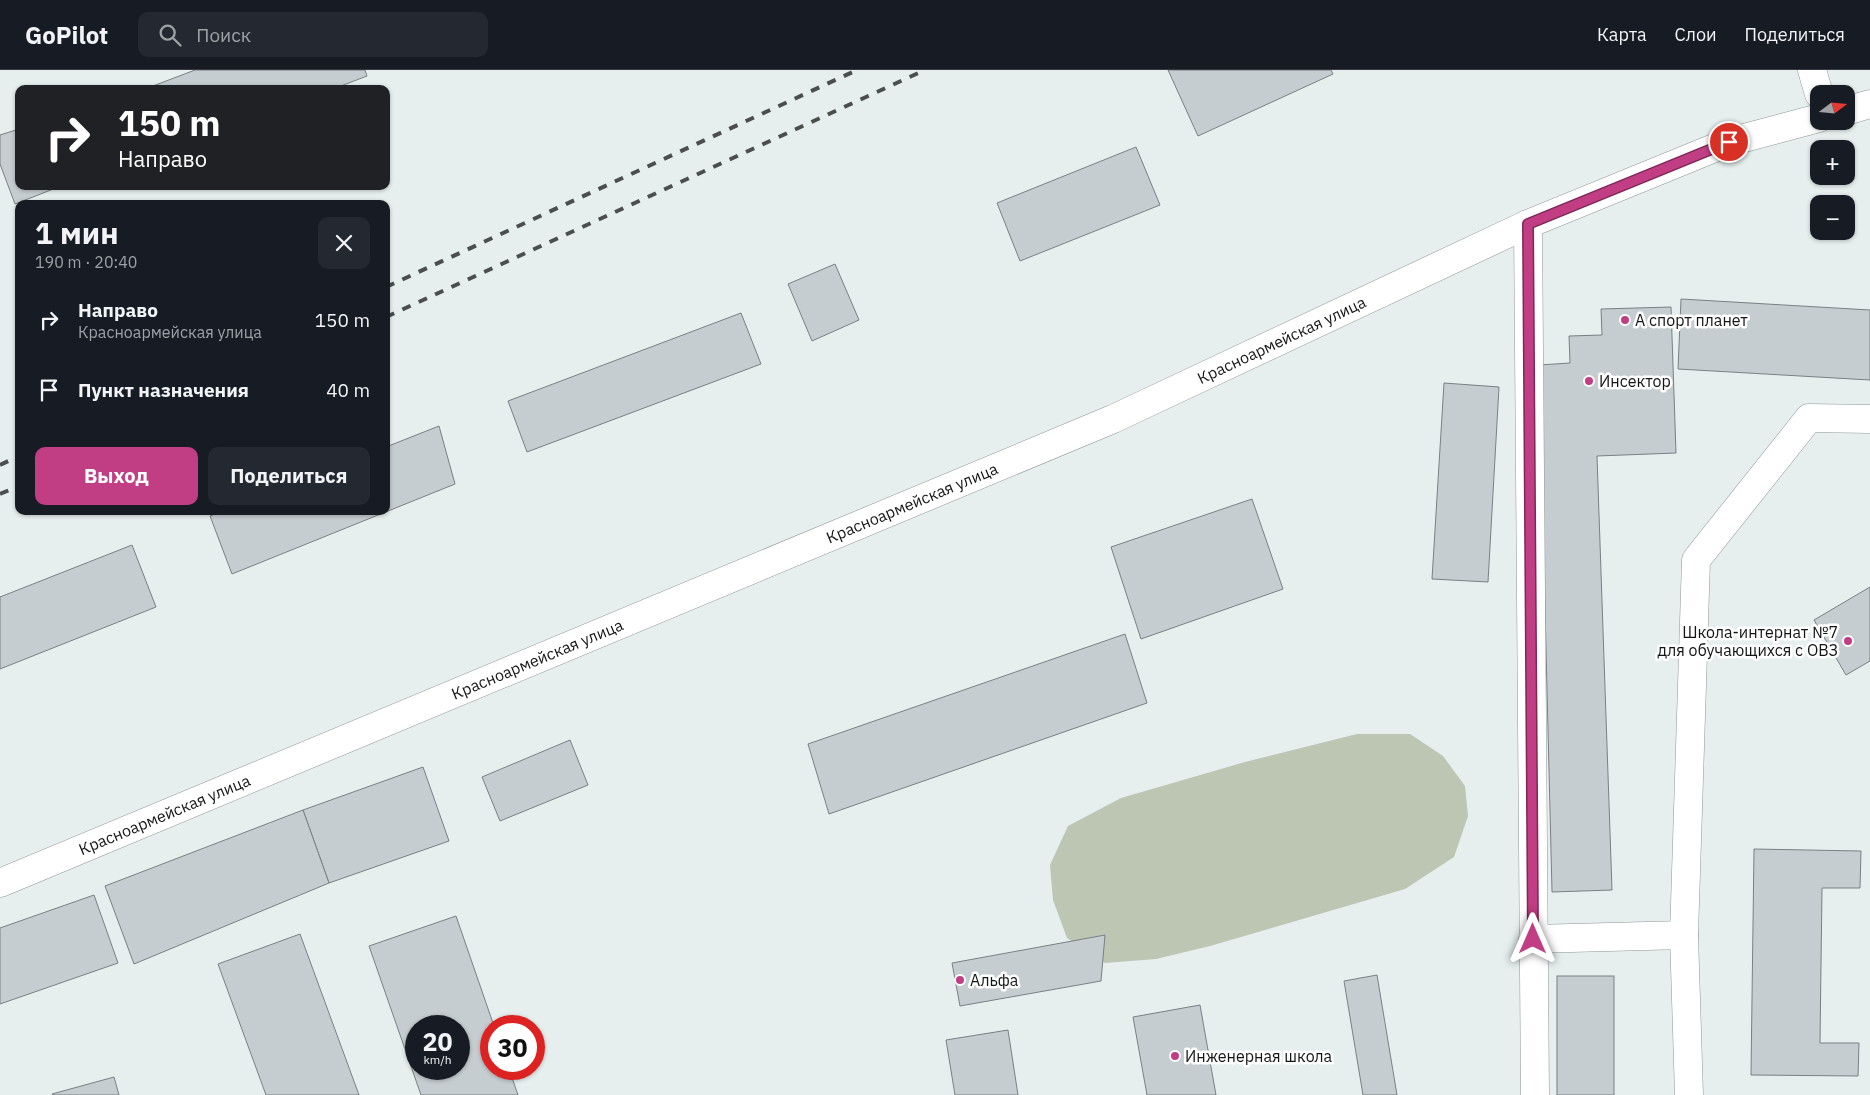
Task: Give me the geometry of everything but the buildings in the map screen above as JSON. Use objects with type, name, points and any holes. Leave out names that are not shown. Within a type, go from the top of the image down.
[{"type":"street","points":[[1812,70],[1816,85]]},
{"type":"street","points":[[1855,108],[1870,104]]},
{"type":"street","name":"Красноармейская улица","points":[[0,883],[1113,419],[1528,224],[1729,142],[1810,120]]},
{"type":"street","points":[[1528,224],[1534,1095]]},
{"type":"street","points":[[1688,1095],[1684,935],[1696,560],[1809,418],[1870,419]]},
{"type":"street","points":[[1533,939],[1684,935]]},
{"type":"green space","points":[[1357,734],[1410,734],[1443,756],[1465,786],[1468,816],[1454,857],[1405,889],[1210,946],[1156,959],[1105,963],[1067,938],[1053,900],[1050,865],[1068,826],[1121,798],[1245,762]]},
{"type":"railway","points":[[390,285],[857,70]]},
{"type":"railway","points":[[390,315],[925,70]]},
{"type":"railway","points":[[0,465],[15,458]]},
{"type":"railway","points":[[0,494],[15,488]]},
{"type":"place","name":"А спорт планет","points":[[1625,320]]},
{"type":"place","name":"Инсектор","points":[[1589,381]]},
{"type":"place","name":"Школа-интернат №7 для обучающихся с ОВЗ","points":[[1848,641]]},
{"type":"place","name":"Альфа","points":[[960,980]]},
{"type":"place","name":"Инженерная школа","points":[[1175,1056]]},
{"type":"route","points":[[1533,939],[1528,224],[1729,142]]}]
